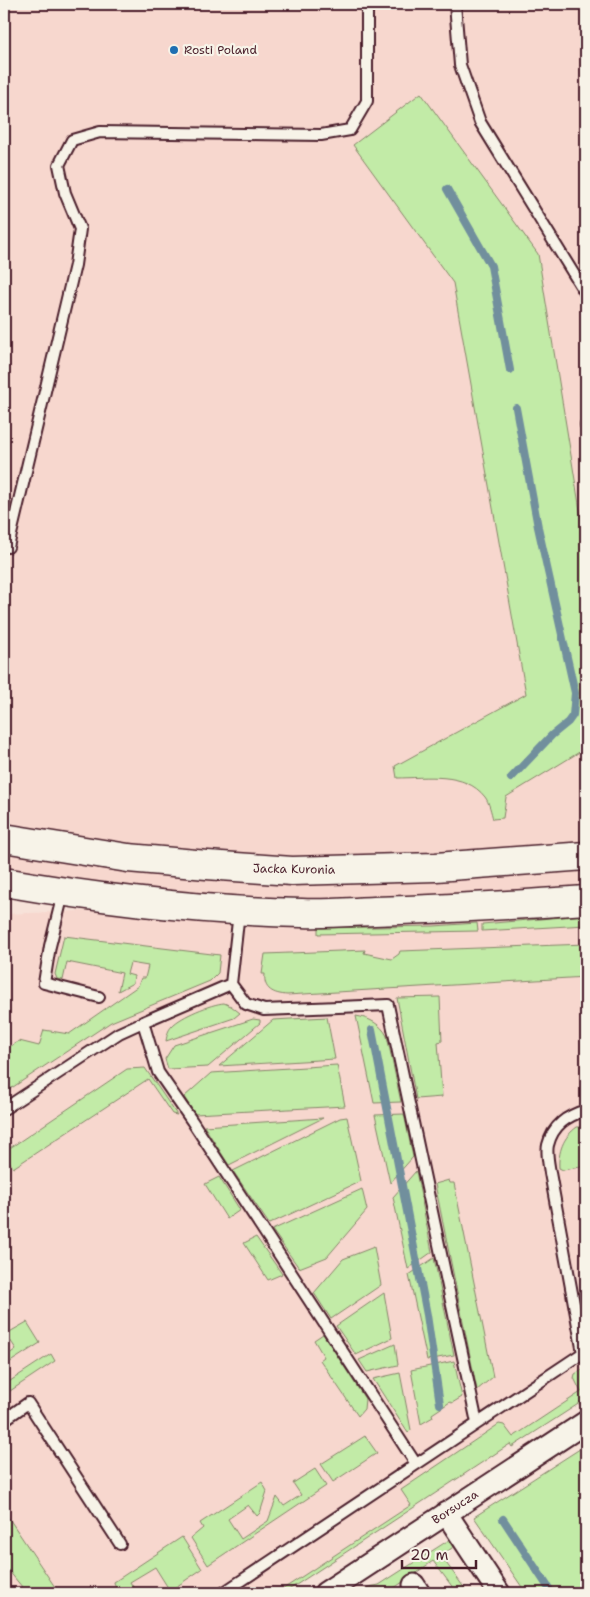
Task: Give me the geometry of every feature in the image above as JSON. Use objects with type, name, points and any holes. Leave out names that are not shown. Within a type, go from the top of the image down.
[{"type":"main road","name":"Jacka Kuronia","points":[[4,838],[128,858],[292,871],[436,868],[586,856]]},
{"type":"main road","points":[[4,882],[64,893],[152,904],[303,913],[464,909],[586,900]]},
{"type":"street","name":"Borsucza","points":[[325,1593],[586,1422]]},
{"type":"street","points":[[446,1512],[499,1593]]},
{"type":"lane","points":[[8,547],[75,266],[80,228],[65,193],[59,165],[72,140],[100,132],[321,135],[350,130],[367,101],[367,4]]},
{"type":"lane","points":[[455,4],[460,65],[480,122],[586,294]]},
{"type":"lane","points":[[64,893],[50,946],[44,983],[99,997]]},
{"type":"lane","points":[[240,910],[231,984],[246,1004],[264,1010],[388,1005],[477,1423]]},
{"type":"lane","points":[[4,1109],[119,1033],[231,984]]},
{"type":"lane","points":[[143,1022],[158,1072],[416,1464]]},
{"type":"lane","points":[[223,1593],[585,1352],[550,1173],[547,1147],[553,1131],[562,1120],[586,1110]]},
{"type":"lane","points":[[4,1420],[28,1403],[120,1544]]},
{"type":"shaded area","points":[[4,4],[586,4],[586,1399],[510,1444],[284,1593],[4,1593],[4,914],[231,905],[4,876]]},
{"type":"green space","points":[[421,93],[538,254],[586,547],[586,748],[506,797],[503,818],[493,819],[485,797],[467,783],[432,777],[397,778],[395,766],[526,694],[453,283],[353,145]]},
{"type":"green space","points":[[586,915],[586,925],[482,931],[482,924]]},
{"type":"green space","points":[[477,923],[478,931],[318,934],[318,928],[434,926]]},
{"type":"green space","points":[[64,936],[220,955],[218,973],[210,981],[111,1022],[4,1093],[4,1050],[19,1041],[39,1046],[44,1030],[69,1034],[138,986],[141,978],[145,978],[148,966],[130,963],[127,974],[134,976],[133,983],[118,991],[122,973],[67,962],[63,980],[57,979],[55,974]]},
{"type":"green space","points":[[586,944],[586,977],[287,995],[278,994],[270,990],[266,984],[265,974],[262,974],[265,954],[365,950],[364,953],[392,959],[400,951]]},
{"type":"green space","points":[[440,997],[442,1041],[438,1042],[442,1097],[416,1099],[397,998]]},
{"type":"green space","points":[[224,1003],[240,1013],[234,1018],[166,1041],[171,1028],[182,1018],[204,1008]]},
{"type":"green space","points":[[356,1016],[374,1022],[387,1036],[401,1102],[374,1103]]},
{"type":"green space","points":[[327,1017],[335,1059],[219,1066],[273,1020]]},
{"type":"green space","points":[[253,1019],[260,1020],[260,1023],[208,1067],[168,1069],[165,1059],[174,1045]]},
{"type":"green space","points":[[337,1065],[345,1106],[195,1114],[184,1097],[211,1073]]},
{"type":"green space","points":[[145,1068],[177,1115],[172,1114],[148,1079],[13,1168],[4,1152],[127,1069]]},
{"type":"green space","points":[[404,1114],[413,1157],[390,1183],[375,1115]]},
{"type":"green space","points":[[347,1117],[361,1181],[269,1224],[233,1171],[340,1118]]},
{"type":"green space","points":[[323,1118],[229,1165],[204,1126]]},
{"type":"green space","points":[[577,1127],[583,1127],[586,1130],[586,1166],[563,1170],[559,1168],[559,1156],[562,1145],[568,1135]]},
{"type":"green space","points":[[416,1171],[432,1252],[408,1269],[393,1197]]},
{"type":"green space","points":[[219,1177],[240,1210],[227,1219],[205,1184]]},
{"type":"green space","points":[[449,1180],[450,1183],[454,1183],[493,1377],[477,1390],[435,1184]]},
{"type":"green space","points":[[362,1189],[367,1210],[327,1257],[299,1268],[272,1230]]},
{"type":"green space","points":[[256,1237],[282,1274],[268,1280],[244,1243]]},
{"type":"green space","points":[[374,1247],[381,1285],[331,1319],[314,1293],[343,1259]]},
{"type":"green space","points":[[434,1258],[454,1355],[427,1360],[409,1275]]},
{"type":"green space","points":[[384,1293],[392,1338],[356,1355],[336,1326]]},
{"type":"green space","points":[[27,1322],[40,1343],[4,1366],[4,1358],[16,1349],[6,1334]]},
{"type":"green space","points":[[323,1334],[365,1399],[364,1409],[358,1416],[320,1360],[324,1357],[314,1340]]},
{"type":"green space","points":[[395,1344],[398,1365],[367,1372],[359,1360]]},
{"type":"green space","points":[[51,1354],[55,1361],[4,1395],[4,1385]]},
{"type":"green space","points":[[454,1361],[462,1397],[452,1403],[450,1402],[432,1414],[433,1417],[421,1424],[411,1370]]},
{"type":"green space","points":[[586,1367],[586,1399],[512,1447],[510,1444],[284,1593],[277,1593],[411,1505],[401,1490],[499,1424],[504,1425],[513,1437],[581,1392],[574,1378],[575,1374]]},
{"type":"green space","points":[[400,1373],[411,1430],[408,1433],[373,1379]]},
{"type":"green space","points":[[365,1436],[377,1453],[333,1482],[321,1464]]},
{"type":"green space","points":[[586,1445],[586,1593],[526,1593],[474,1517]]},
{"type":"green space","points":[[315,1469],[326,1486],[208,1565],[191,1538],[203,1528],[200,1523],[262,1482],[267,1491],[260,1513],[257,1516],[248,1505],[228,1519],[241,1539],[268,1521],[277,1497],[284,1506],[301,1495],[293,1483]]},
{"type":"green space","points":[[4,1511],[59,1593],[27,1593],[4,1565]]},
{"type":"green space","points":[[182,1537],[202,1569],[170,1591],[155,1567],[130,1582],[137,1593],[119,1593],[114,1582]]},
{"type":"green space","points":[[452,1538],[456,1545],[441,1556],[468,1593],[457,1593],[433,1561],[387,1593],[359,1593],[369,1587],[379,1585]]},
{"type":"waterway","points":[[447,189],[491,266],[510,370]]},
{"type":"waterway","points":[[511,778],[552,735],[568,722],[573,715],[575,693],[538,527],[516,408]]},
{"type":"waterway","points":[[372,1030],[427,1315],[440,1404]]},
{"type":"waterway","points":[[503,1519],[552,1593]]},
{"type":"place","name":"Rosti Poland","points":[[174,50]]}]
